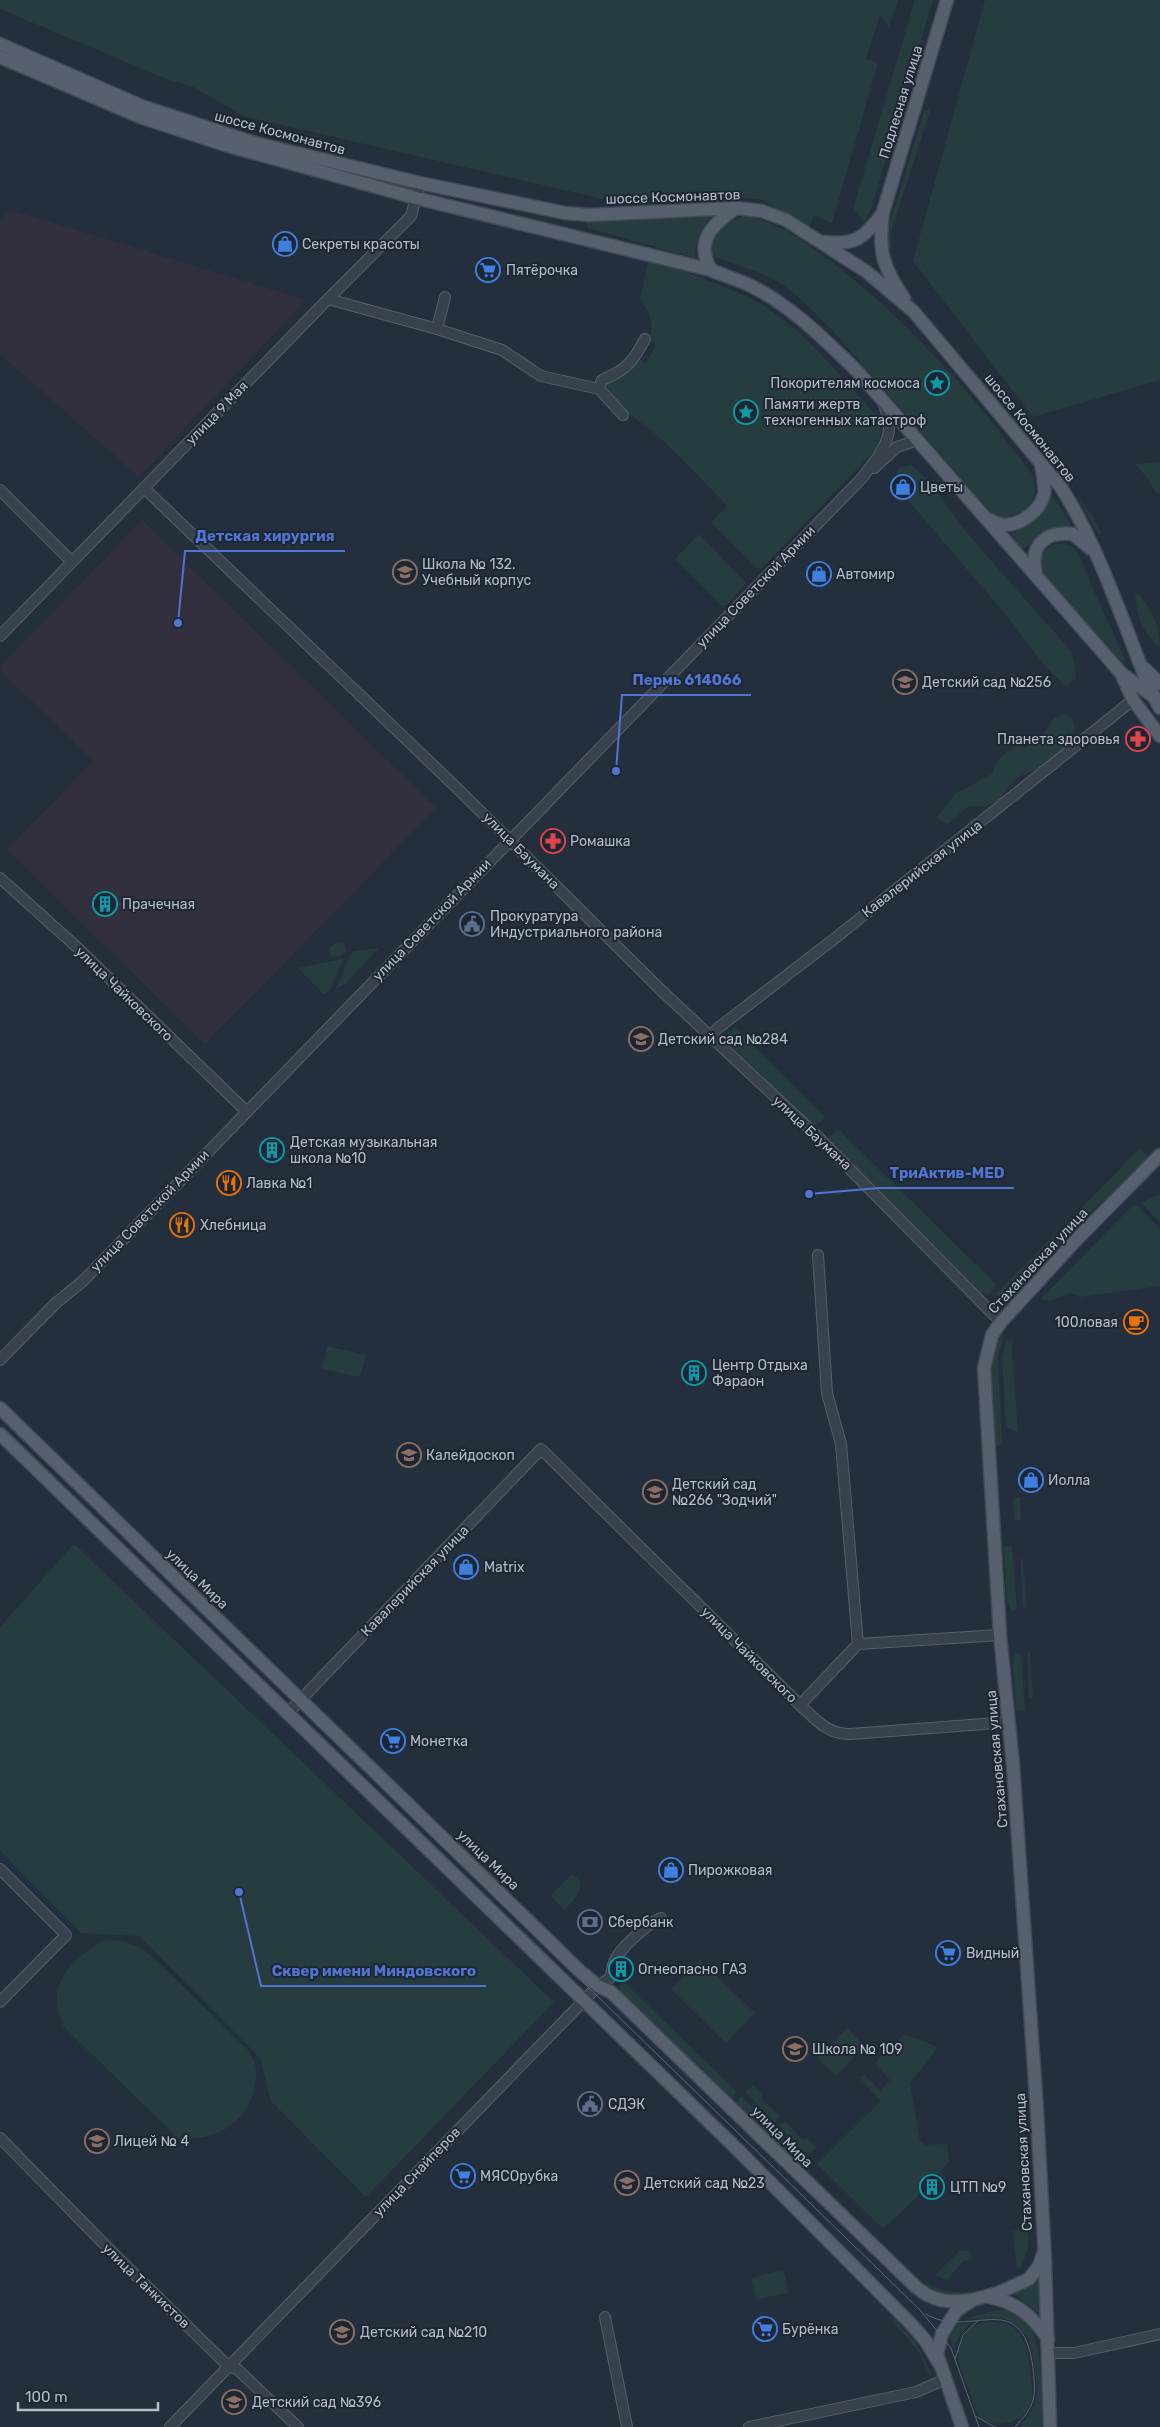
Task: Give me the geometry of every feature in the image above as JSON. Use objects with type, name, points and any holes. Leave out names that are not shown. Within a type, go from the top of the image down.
[{"type":"main road","name":"Подлесная улица","points":[[884,212],[947,0]]},
{"type":"main road","name":"шоссе Космонавтов","points":[[0,44],[144,106],[208,129],[288,152],[420,183],[565,213],[589,215],[736,208],[762,211],[786,220],[867,272],[914,312],[1041,464],[1074,508],[1099,559],[1140,664],[1158,701]]},
{"type":"main road","name":"шоссе Космонавтов","points":[[0,57],[143,118],[225,145],[416,198],[711,270],[749,285],[782,305],[815,330],[883,400],[1121,673],[1158,701]]},
{"type":"main road","points":[[711,270],[704,258],[705,244],[717,222],[736,208]]},
{"type":"main road","points":[[823,242],[851,243],[870,230],[884,212]]},
{"type":"main road","points":[[884,212],[880,247],[883,263],[914,312]]},
{"type":"main road","points":[[988,519],[1003,525],[1013,524],[1029,516],[1044,495],[1041,464]]},
{"type":"main road","points":[[1038,578],[1033,560],[1034,551],[1041,542],[1052,535],[1073,534],[1083,541],[1099,559]]},
{"type":"main road","points":[[1140,664],[1160,684]]},
{"type":"main road","name":"шоссе Космонавтов","points":[[1121,673],[1133,700],[1160,736]]},
{"type":"main road","name":"Стахановская улица","points":[[1050,2427],[1044,2243],[1010,1722],[1000,1635],[984,1383],[987,1348],[992,1334],[1001,1322],[1078,1238],[1160,1155]]},
{"type":"main road","name":"улица Мира","points":[[0,1408],[580,1972],[598,1986],[611,1992],[922,2292],[946,2302],[987,2297],[1020,2285],[1029,2279],[1039,2266],[1044,2243]]},
{"type":"main road","points":[[0,1434],[739,2151],[910,2324],[925,2340],[941,2366]]},
{"type":"main road","points":[[987,2297],[1003,2300],[1020,2308],[1037,2324],[1048,2339]]},
{"type":"main road","points":[[962,2427],[937,2350],[942,2334],[956,2311],[972,2300]]},
{"type":"street","name":"улица 9 Мая","points":[[0,636],[328,298],[412,216],[420,183]]},
{"type":"street","points":[[438,329],[445,297]]},
{"type":"street","points":[[328,298],[438,329],[502,350],[541,376],[599,389],[623,414]]},
{"type":"street","points":[[599,389],[602,380],[622,372],[636,357],[645,339]]},
{"type":"street","name":"улица Советской Армии","points":[[862,478],[887,440],[890,424],[883,400]]},
{"type":"street","name":"улица Советской Армии","points":[[0,1360],[56,1304],[83,1281],[862,478],[897,447],[917,440]]},
{"type":"street","name":"улица Баумана","points":[[144,488],[817,1136],[1001,1322]]},
{"type":"street","points":[[0,490],[72,562]]},
{"type":"street","name":"Кавалерийская улица","points":[[711,1036],[718,1028],[834,939],[1133,700]]},
{"type":"street","name":"улица Чайковского","points":[[0,878],[80,950],[246,1112]]},
{"type":"street","points":[[818,1256],[827,1393],[841,1444],[858,1644]]},
{"type":"street","name":"Кавалерийская улица","points":[[288,1713],[541,1449]]},
{"type":"street","name":"улица Чайковского","points":[[541,1449],[800,1705],[829,1730],[846,1735],[1010,1722]]},
{"type":"street","points":[[800,1705],[858,1644],[1000,1635]]},
{"type":"street","points":[[0,1869],[66,1935],[0,2002]]},
{"type":"street","name":"улица Снайперов","points":[[170,2427],[598,1986],[610,1978],[614,1963],[619,1954],[646,1927],[661,1918]]},
{"type":"street","name":"улица Танкистов","points":[[0,2138],[228,2366],[237,2369],[298,2427]]},
{"type":"street","points":[[605,2317],[627,2427]]},
{"type":"street","points":[[1048,2353],[1074,2353],[1160,2334]]},
{"type":"street","points":[[749,2427],[916,2392],[946,2379]]},
{"type":"shaded area","points":[[11,210],[306,300],[139,477],[0,354],[0,220]]},
{"type":"shaded area","points":[[142,520],[436,808],[205,1044],[7,850],[93,761],[0,670],[0,667]]},
{"type":"green space","points":[[0,0],[898,0],[889,27],[880,15],[866,59],[878,63],[832,223],[814,215],[810,227],[760,199],[690,195],[603,199],[243,116],[192,86],[171,81],[0,9]]},
{"type":"green space","points":[[915,0],[933,0],[872,206],[865,222],[853,209]]},
{"type":"green space","points":[[985,0],[1160,0],[1160,380],[1033,417],[913,261]]},
{"type":"green space","points":[[931,108],[891,232],[891,249],[885,250],[884,244],[889,226],[924,112]]},
{"type":"green space","points":[[712,213],[698,240],[695,258],[588,228],[586,221]]},
{"type":"green space","points":[[744,216],[775,225],[803,241],[880,302],[908,328],[960,384],[1031,473],[1035,482],[1035,491],[1033,499],[1023,511],[998,520],[833,331],[802,300],[767,276],[712,254],[714,240],[721,229]]},
{"type":"green space","points":[[891,254],[899,278],[916,304],[1040,448],[1038,450],[909,302],[885,256]]},
{"type":"green space","points":[[648,261],[683,271],[742,294],[765,306],[797,331],[819,352],[877,416],[881,431],[878,447],[762,568],[756,568],[711,522],[727,506],[660,437],[624,409],[605,385],[625,374],[639,359],[646,363],[656,345],[649,340],[650,318],[647,309],[640,299]]},
{"type":"green space","points":[[1160,462],[1160,493],[1157,494],[1148,479],[1135,464]]},
{"type":"green space","points":[[911,465],[935,489],[969,535],[1071,651],[1076,678],[1066,687],[1046,667],[1005,614],[906,498],[904,490],[896,482],[898,468]]},
{"type":"green space","points":[[1052,495],[1072,526],[1042,532],[1022,550],[1018,551],[1008,535],[1029,524],[1044,508]]},
{"type":"green space","points":[[1076,495],[1092,516],[1102,534],[1098,534]]},
{"type":"green space","points":[[699,534],[746,583],[727,605],[721,605],[675,559]]},
{"type":"green space","points":[[1056,543],[1072,546],[1080,556],[1126,661],[1123,663],[1037,567],[1039,553]]},
{"type":"green space","points":[[1139,594],[1154,620],[1159,633],[1160,648],[1149,636],[1142,624],[1135,595]]},
{"type":"green space","points":[[1064,714],[1072,718],[1075,727],[1073,735],[1065,748],[1054,758],[1034,771],[1019,777],[996,802],[990,805],[969,806],[948,824],[936,818],[956,793],[992,774],[995,764],[1005,754],[1017,745],[1024,748],[1046,730],[1054,718]]},
{"type":"green space","points":[[344,942],[346,952],[340,956],[331,957],[328,950],[335,943]]},
{"type":"green space","points":[[379,948],[345,984],[336,989],[349,957],[354,951]]},
{"type":"green space","points":[[343,959],[330,991],[324,994],[298,968]]},
{"type":"green space","points":[[735,1027],[825,1117],[817,1125],[811,1125],[722,1038]]},
{"type":"green space","points":[[838,1129],[997,1285],[990,1294],[983,1294],[829,1143],[829,1138]]},
{"type":"green space","points":[[1140,1148],[1148,1157],[1115,1192],[1083,1217],[1080,1214],[1069,1226],[1066,1224]]},
{"type":"green space","points":[[1160,1194],[1160,1222],[1141,1203]]},
{"type":"green space","points":[[1137,1205],[1160,1229],[1160,1286],[1080,1297],[1070,1293],[1050,1301],[1041,1299],[1132,1206]]},
{"type":"green space","points":[[1056,1234],[1062,1239],[1051,1257],[1004,1302],[996,1294]]},
{"type":"green space","points":[[1004,1334],[998,1357],[1002,1445],[991,1446],[987,1386],[988,1370],[996,1343]]},
{"type":"green space","points":[[1013,1339],[1012,1351],[1018,1433],[1006,1427],[1002,1358],[1006,1340]]},
{"type":"green space","points":[[327,1346],[366,1355],[360,1377],[322,1369]]},
{"type":"green space","points":[[1013,1497],[1020,1497],[1021,1520],[1014,1520]]},
{"type":"green space","points":[[74,1544],[554,2002],[366,2197],[271,2101],[260,2058],[139,1936],[81,1933],[0,1851],[0,1627]]},
{"type":"green space","points":[[1012,1546],[1017,1610],[1011,1611],[1007,1600],[1004,1547]]},
{"type":"green space","points":[[1020,1559],[1023,1559],[1027,1607],[1023,1607]]},
{"type":"green space","points":[[1015,1653],[1021,1654],[1025,1711],[1016,1710],[1013,1666]]},
{"type":"green space","points":[[1027,1653],[1030,1653],[1033,1698],[1029,1698]]},
{"type":"green space","points":[[572,1874],[581,1882],[579,1893],[565,1910],[550,1896]]},
{"type":"green space","points":[[104,1940],[125,1942],[149,1954],[248,2050],[254,2061],[256,2081],[249,2105],[234,2123],[214,2134],[190,2139],[178,2138],[63,2026],[58,2011],[57,1995],[59,1986],[74,1963]]},
{"type":"green space","points":[[700,1960],[755,2013],[726,2043],[671,1989]]},
{"type":"green space","points":[[624,1982],[737,2092],[731,2098],[616,1989]]},
{"type":"green space","points":[[847,2028],[865,2046],[836,2076],[817,2058]]},
{"type":"green space","points":[[904,2034],[938,2047],[910,2083],[920,2141],[925,2145],[947,2144],[949,2162],[917,2197],[883,2229],[817,2164],[881,2101],[860,2078],[864,2074],[880,2091],[890,2080],[875,2063]]},
{"type":"green space","points":[[753,2085],[763,2095],[761,2098],[780,2116],[775,2122],[745,2092]]},
{"type":"green space","points":[[741,2096],[804,2158],[797,2165],[736,2104]]},
{"type":"green space","points":[[785,2121],[803,2140],[806,2138],[816,2147],[808,2155],[779,2126]]},
{"type":"green space","points":[[1028,2228],[1028,2246],[1021,2269],[1017,2269],[1014,2231]]},
{"type":"green space","points":[[961,2250],[971,2252],[972,2259],[963,2261],[947,2280],[935,2275]]},
{"type":"green space","points":[[1031,2265],[1034,2265],[1025,2277],[1017,2282],[995,2287],[1015,2281],[1022,2277]]},
{"type":"green space","points":[[783,2270],[789,2292],[756,2300],[751,2278]]},
{"type":"green space","points":[[1038,2277],[1041,2315],[1014,2294],[1029,2286]]},
{"type":"green space","points":[[927,2282],[936,2288],[958,2292],[982,2290],[966,2294],[945,2295],[925,2285]]},
{"type":"green space","points":[[997,2310],[1014,2313],[1026,2322],[1034,2337],[1039,2355],[1041,2374],[1042,2427],[1019,2427],[1033,2409],[1038,2393],[1032,2349],[1027,2336],[1015,2324],[1002,2318],[964,2319]]},
{"type":"green space","points":[[894,2319],[917,2344],[932,2375],[930,2376],[919,2352],[892,2321]]},
{"type":"green space","points":[[984,2322],[996,2322],[1013,2327],[1023,2340],[1029,2358],[1032,2387],[1031,2403],[1023,2416],[1005,2423],[995,2424],[978,2415],[959,2361],[958,2351],[962,2340],[970,2330]]},
{"type":"green space","points":[[970,2323],[960,2335],[954,2348],[949,2339],[957,2324]]},
{"type":"tram line","points":[[0,1415],[920,2310],[951,2348],[979,2427]]},
{"type":"tram line","points":[[926,2314],[943,2321],[1006,2321],[1018,2328],[1027,2343],[1033,2368],[1034,2394],[1027,2413],[1015,2427]]},
{"type":"tram line","points":[[955,2359],[963,2335],[979,2320]]},
{"type":"tram line","points":[[975,2416],[995,2427]]},
{"type":"place","name":"Секреты красоты","points":[[285,244]]},
{"type":"place","name":"Пятёрочка","points":[[488,270]]},
{"type":"place","name":"Покорителям космоса","points":[[937,383]]},
{"type":"place","name":"Памяти жертв техногенных катастроф","points":[[746,412]]},
{"type":"place","name":"Цветы","points":[[903,487]]},
{"type":"place","name":"Школа № 132. Учебный корпус","points":[[405,572]]},
{"type":"place","name":"Автомир","points":[[819,574]]},
{"type":"place","name":"Детская хирургия","points":[[178,623]]},
{"type":"place","name":"Детский сад №256","points":[[905,682]]},
{"type":"place","name":"Планета здоровья","points":[[1138,739]]},
{"type":"place","name":"Пермь 614066","points":[[616,771]]},
{"type":"place","name":"Ромашка","points":[[553,841]]},
{"type":"place","name":"Прачечная","points":[[105,904]]},
{"type":"place","name":"Прокуратура Индустриального района","points":[[472,924]]},
{"type":"place","name":"Детский сад №284","points":[[641,1039]]},
{"type":"place","name":"Детская музыкальная школа №10","points":[[272,1150]]},
{"type":"place","name":"Лавка №1","points":[[229,1183]]},
{"type":"place","name":"ТриАктив-MED","points":[[809,1194]]},
{"type":"place","name":"Хлебница","points":[[182,1225]]},
{"type":"place","name":"100ловая","points":[[1136,1322]]},
{"type":"place","name":"Центр Отдыха Фараон","points":[[694,1373]]},
{"type":"place","name":"Калейдоскоп","points":[[409,1455]]},
{"type":"place","name":"Иолла","points":[[1031,1480]]},
{"type":"place","name":"Детский сад №266 \"Зодчий\"","points":[[655,1492]]},
{"type":"place","name":"Matrix","points":[[466,1567]]},
{"type":"place","name":"Монетка","points":[[393,1741]]},
{"type":"place","name":"Пирожковая","points":[[671,1870]]},
{"type":"place","name":"Сквер имени Миндовского","points":[[239,1892]]},
{"type":"place","name":"Сбербанк","points":[[590,1922]]},
{"type":"place","name":"Видный","points":[[948,1953]]},
{"type":"place","name":"Огнеопасно ГАЗ","points":[[621,1969]]},
{"type":"place","name":"Школа № 109","points":[[795,2049]]},
{"type":"place","name":"СДЭК","points":[[590,2104]]},
{"type":"place","name":"Лицей № 4","points":[[97,2141]]},
{"type":"place","name":"МЯСОрубка","points":[[463,2176]]},
{"type":"place","name":"Детский сад №23","points":[[627,2183]]},
{"type":"place","name":"ЦТП №9","points":[[932,2187]]},
{"type":"place","name":"Бурёнка","points":[[765,2329]]},
{"type":"place","name":"Детский сад №210","points":[[342,2332]]},
{"type":"place","name":"Детский сад №396","points":[[234,2402]]}]
